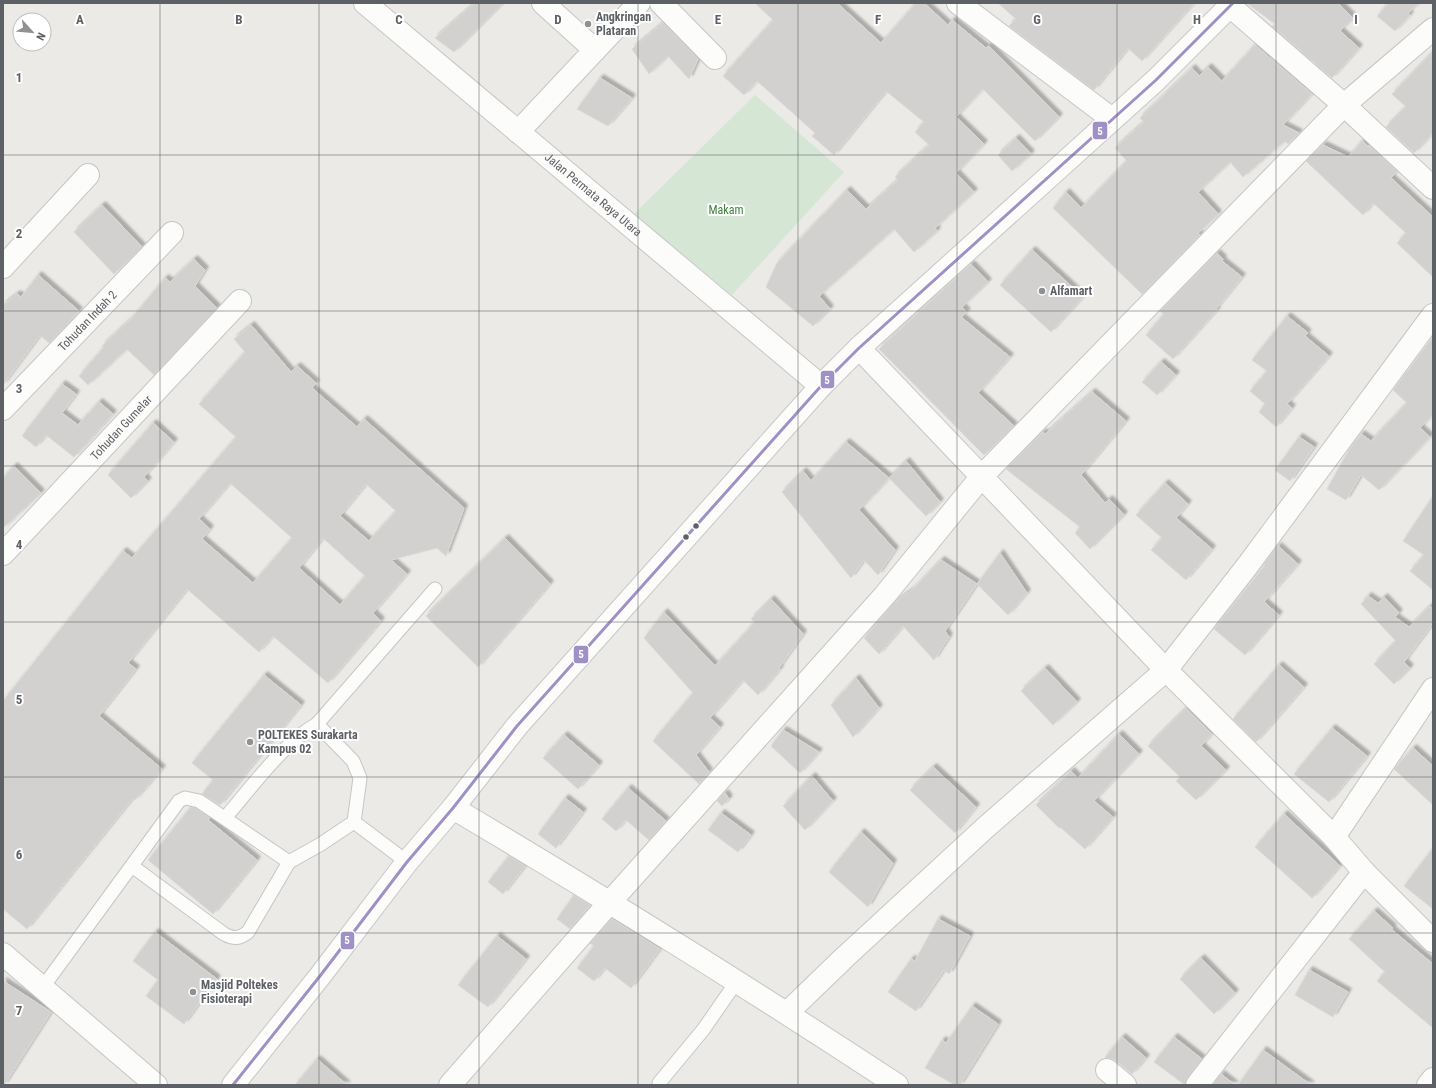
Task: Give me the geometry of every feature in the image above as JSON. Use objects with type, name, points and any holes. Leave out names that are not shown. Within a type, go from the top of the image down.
[{"type":"street","name":"Jalan Permata Raya Utara","points":[[365,3],[821,386]]},
{"type":"street","points":[[543,3],[595,50]]},
{"type":"street","points":[[518,132],[639,3]]},
{"type":"street","points":[[661,3],[715,58]]},
{"type":"street","points":[[958,3],[1112,119]]},
{"type":"street","points":[[233,1085],[320,976],[400,857],[453,808],[517,726],[821,386],[859,348],[1156,80],[1231,5],[1344,105],[1433,188]]},
{"type":"street","points":[[450,1085],[610,902],[885,595],[982,476],[1344,105],[1433,29]]},
{"type":"street","points":[[3,267],[88,175]]},
{"type":"street","name":"Tohudan Indah 2","points":[[3,409],[172,233]]},
{"type":"street","name":"Tohudan Gumelar","points":[[3,554],[240,301]]},
{"type":"street","points":[[787,1013],[845,957],[985,828],[1166,670],[1248,565],[1433,315]]},
{"type":"street","points":[[859,348],[1166,670],[1334,837],[1364,872],[1433,941]]},
{"type":"street","points":[[1334,837],[1433,689]]},
{"type":"street","points":[[453,808],[610,902],[787,1013],[897,1085]]},
{"type":"street","points":[[1197,1085],[1364,872]]},
{"type":"street","points":[[3,954],[156,1085]]},
{"type":"street","points":[[1107,1070],[1125,1085]]},
{"type":"street","points":[[1428,1085],[1433,1079]]},
{"type":"lane","points":[[225,818],[302,732],[317,724],[435,589]]},
{"type":"lane","points":[[132,866],[224,934],[232,938],[239,938],[248,932],[290,862],[354,822],[360,778],[353,761],[317,724]]},
{"type":"lane","points":[[43,987],[179,801],[185,798],[199,801],[290,862]]},
{"type":"lane","points":[[354,822],[400,857]]},
{"type":"lane","points":[[659,1083],[703,1030],[737,982]]},
{"type":"green space","name":"Makam","points":[[755,95],[844,172],[732,295],[634,214]]},
{"type":"building","points":[[475,3],[503,3],[454,52],[435,38]]},
{"type":"building","points":[[755,3],[837,3],[881,43],[916,3],[924,3],[948,25],[952,20],[986,48],[989,46],[1059,117],[1035,141],[983,89],[956,117],[984,144],[956,173],[974,192],[935,228],[937,231],[914,252],[894,229],[819,296],[830,309],[813,326],[766,287],[777,263],[847,190],[866,209],[898,180],[895,177],[929,145],[915,132],[924,122],[886,91],[834,155],[812,136],[815,133],[757,81],[744,95],[723,76],[773,20]]},
{"type":"building","points":[[998,3],[1194,3],[1142,61],[1128,48],[1094,90],[1009,26],[1016,19]]},
{"type":"building","points":[[1247,3],[1338,3],[1353,18],[1340,31],[1359,48],[1332,78],[1272,26],[1275,24]]},
{"type":"building","points":[[1389,3],[1419,3],[1408,13],[1410,15],[1395,31],[1377,16]]},
{"type":"building","points":[[663,23],[698,59],[689,79],[668,56],[649,74],[632,49]]},
{"type":"building","points":[[1255,45],[1312,94],[1283,125],[1299,133],[1288,144],[1285,141],[1243,177],[1230,162],[1198,192],[1218,214],[1198,233],[1200,235],[1142,294],[1053,208],[1066,192],[1081,208],[1127,161],[1115,148],[1144,122],[1140,118],[1192,68],[1199,76],[1208,67],[1222,81]]},
{"type":"building","points":[[1433,52],[1433,133],[1414,153],[1386,127],[1406,107],[1392,94]]},
{"type":"building","points":[[600,78],[632,98],[608,126],[577,109]]},
{"type":"building","points":[[1016,138],[1031,154],[1012,171],[998,155]]},
{"type":"building","points":[[1362,141],[1368,146],[1369,145],[1397,171],[1391,178],[1433,217],[1433,277],[1397,243],[1406,233],[1373,203],[1363,215],[1306,161],[1323,145],[1348,157]]},
{"type":"building","points":[[102,205],[142,247],[114,274],[74,232]]},
{"type":"building","name":"Alfamart","points":[[1032,250],[1083,297],[1051,332],[1000,285]]},
{"type":"building","points":[[1217,253],[1223,259],[1222,261],[1242,277],[1216,309],[1217,310],[1173,359],[1146,335],[1164,314],[1160,311]]},
{"type":"building","points":[[194,259],[205,270],[195,286],[217,308],[154,375],[127,349],[88,385],[79,376],[104,347],[102,346],[131,319],[165,278],[170,282]]},
{"type":"building","points":[[971,264],[988,282],[962,307],[967,312],[961,317],[1010,357],[978,393],[1014,426],[984,455],[879,349]]},
{"type":"building","points":[[38,275],[79,311],[49,343],[40,335],[3,385],[3,305],[17,294],[21,297]]},
{"type":"building","points":[[1287,316],[1308,333],[1305,336],[1329,356],[1287,404],[1292,408],[1276,427],[1259,412],[1265,404],[1250,391],[1267,371],[1252,360]]},
{"type":"building","points":[[251,325],[291,372],[297,366],[316,383],[312,388],[357,427],[364,419],[464,508],[446,556],[437,548],[391,560],[407,574],[373,613],[381,621],[328,683],[273,636],[259,652],[187,589],[128,663],[136,669],[99,716],[162,769],[135,800],[133,798],[27,929],[3,909],[3,701],[123,551],[132,558],[236,437],[199,404],[245,352],[234,339]],"holes":[[[230,483],[292,538],[253,583],[202,539],[210,529],[199,519]],[[366,484],[396,511],[369,541],[340,516]],[[323,538],[365,576],[340,605],[299,568]]]},
{"type":"building","points":[[1433,337],[1433,414],[1420,428],[1430,437],[1379,490],[1361,475],[1346,500],[1327,489],[1350,448],[1361,434],[1371,441],[1407,403],[1393,390]]},
{"type":"building","points":[[1161,362],[1176,375],[1157,395],[1142,382]]},
{"type":"building","points":[[62,384],[76,394],[62,413],[78,425],[99,402],[113,414],[74,457],[46,435],[36,447],[22,436]]},
{"type":"building","points":[[1092,392],[1126,421],[1081,475],[1105,503],[1109,499],[1124,515],[1090,549],[1075,533],[1080,527],[1006,469],[1043,432],[1045,434]]},
{"type":"building","points":[[153,423],[174,442],[144,477],[148,481],[131,498],[108,475]]},
{"type":"building","points":[[1299,437],[1314,447],[1290,481],[1275,470]]},
{"type":"building","points":[[846,442],[889,478],[859,510],[895,550],[878,575],[864,560],[851,578],[782,492],[803,471],[811,481]]},
{"type":"building","points":[[906,461],[940,502],[926,516],[889,478]]},
{"type":"building","points":[[14,466],[41,493],[3,528],[3,478]]},
{"type":"building","points":[[1165,483],[1188,504],[1176,518],[1212,549],[1186,580],[1151,550],[1162,538],[1136,515]]},
{"type":"building","points":[[1433,496],[1433,590],[1410,571],[1424,555],[1403,541]]},
{"type":"building","points":[[505,538],[550,584],[478,667],[426,616]]},
{"type":"building","points":[[1278,546],[1298,564],[1264,602],[1279,615],[1245,655],[1214,629],[1265,565],[1264,564]]},
{"type":"building","points":[[1000,553],[1027,593],[1008,615],[977,584]]},
{"type":"building","points":[[941,560],[977,584],[945,631],[949,637],[934,660],[903,626],[879,654],[864,638],[894,603],[912,590]]},
{"type":"building","points":[[1368,596],[1378,603],[1384,597],[1399,613],[1395,617],[1409,627],[1430,606],[1433,609],[1433,623],[1404,662],[1410,668],[1394,684],[1374,664],[1396,641],[1361,604]]},
{"type":"building","points":[[771,599],[803,634],[779,668],[780,669],[758,695],[743,680],[710,718],[720,727],[696,755],[709,772],[699,784],[653,741],[693,693],[644,638],[664,612],[715,666],[755,622],[751,619]]},
{"type":"building","points":[[1279,665],[1304,687],[1256,742],[1233,719]]},
{"type":"building","points":[[1045,668],[1077,702],[1053,725],[1021,691]]},
{"type":"building","points":[[264,675],[301,705],[220,805],[202,794],[213,780],[192,763]]},
{"type":"building","points":[[856,678],[879,708],[853,737],[831,705]]},
{"type":"building","points":[[1186,708],[1212,734],[1201,746],[1226,770],[1196,800],[1176,781],[1180,777],[1148,746]]},
{"type":"building","points":[[1332,728],[1367,756],[1329,802],[1294,774]]},
{"type":"building","points":[[783,730],[819,752],[800,773],[771,746]]},
{"type":"building","points":[[1119,734],[1139,754],[1094,801],[1113,817],[1085,849],[1060,827],[1059,828],[1036,805],[1071,771],[1078,778]]},
{"type":"building","points":[[564,735],[599,765],[578,789],[543,758]]},
{"type":"building","points":[[1413,748],[1433,766],[1433,805],[1394,769]]},
{"type":"building","points":[[933,767],[976,807],[955,833],[910,790]]},
{"type":"building","points":[[812,776],[833,801],[805,830],[783,806]]},
{"type":"building","points":[[628,788],[666,821],[649,840],[626,820],[616,831],[602,819]]},
{"type":"building","points":[[725,793],[729,799],[722,806],[717,801]]},
{"type":"building","points":[[565,798],[583,812],[556,848],[538,834]]},
{"type":"building","points":[[191,807],[196,808],[210,818],[208,820],[257,860],[213,914],[148,860]]},
{"type":"building","points":[[721,813],[751,835],[738,852],[708,830]]},
{"type":"building","points":[[1284,814],[1340,866],[1312,898],[1255,847]]},
{"type":"building","points":[[861,832],[893,863],[868,907],[829,872]]},
{"type":"building","points":[[1433,848],[1433,909],[1404,886]]},
{"type":"building","points":[[509,856],[525,866],[503,894],[488,882]]},
{"type":"building","points":[[574,895],[590,905],[570,929],[557,919]]},
{"type":"building","points":[[1374,911],[1393,928],[1391,929],[1433,964],[1433,1028],[1377,981],[1385,972],[1349,939]]},
{"type":"building","points":[[612,919],[660,949],[631,988],[605,968],[594,981],[577,968],[594,946],[590,943]]},
{"type":"building","points":[[938,919],[970,936],[949,974],[944,970],[916,1011],[888,992],[911,959],[915,961]]},
{"type":"building","points":[[155,932],[217,979],[184,1024],[146,996],[158,980],[133,961]]},
{"type":"building","points":[[497,936],[526,959],[488,1007],[458,985]]},
{"type":"building","points":[[1201,958],[1235,993],[1214,1014],[1180,979]]},
{"type":"building","points":[[1309,970],[1348,992],[1333,1017],[1295,995]]},
{"type":"building","points":[[3,981],[51,1012],[4,1085],[3,1085]]},
{"type":"building","points":[[972,1006],[998,1024],[960,1085],[955,1085],[925,1068],[942,1040],[946,1043]]},
{"type":"building","points":[[1122,1037],[1146,1058],[1132,1074],[1115,1060],[1105,1057]]},
{"type":"building","points":[[1174,1037],[1202,1059],[1187,1077],[1185,1085],[1154,1062]]},
{"type":"building","points":[[1263,1050],[1311,1085],[1238,1085]]},
{"type":"building","points":[[317,1059],[347,1085],[295,1085]]},
{"type":"building","points":[[1221,1074],[1235,1085],[1213,1085]]},
{"type":"transit line","name":"5","points":[[233,1085],[320,976],[407,862],[453,808],[517,726],[821,386],[859,348],[1156,80],[1233,3]]},
{"type":"place","name":"Angkringan Plataran","points":[[588,24]]},
{"type":"place","name":"Alfamart","points":[[1042,291]]},
{"type":"place","name":"POLTEKES Surakarta Kampus 02","points":[[250,742]]},
{"type":"place","name":"Masjid Poltekes Fisioterapi","points":[[193,992]]}]
